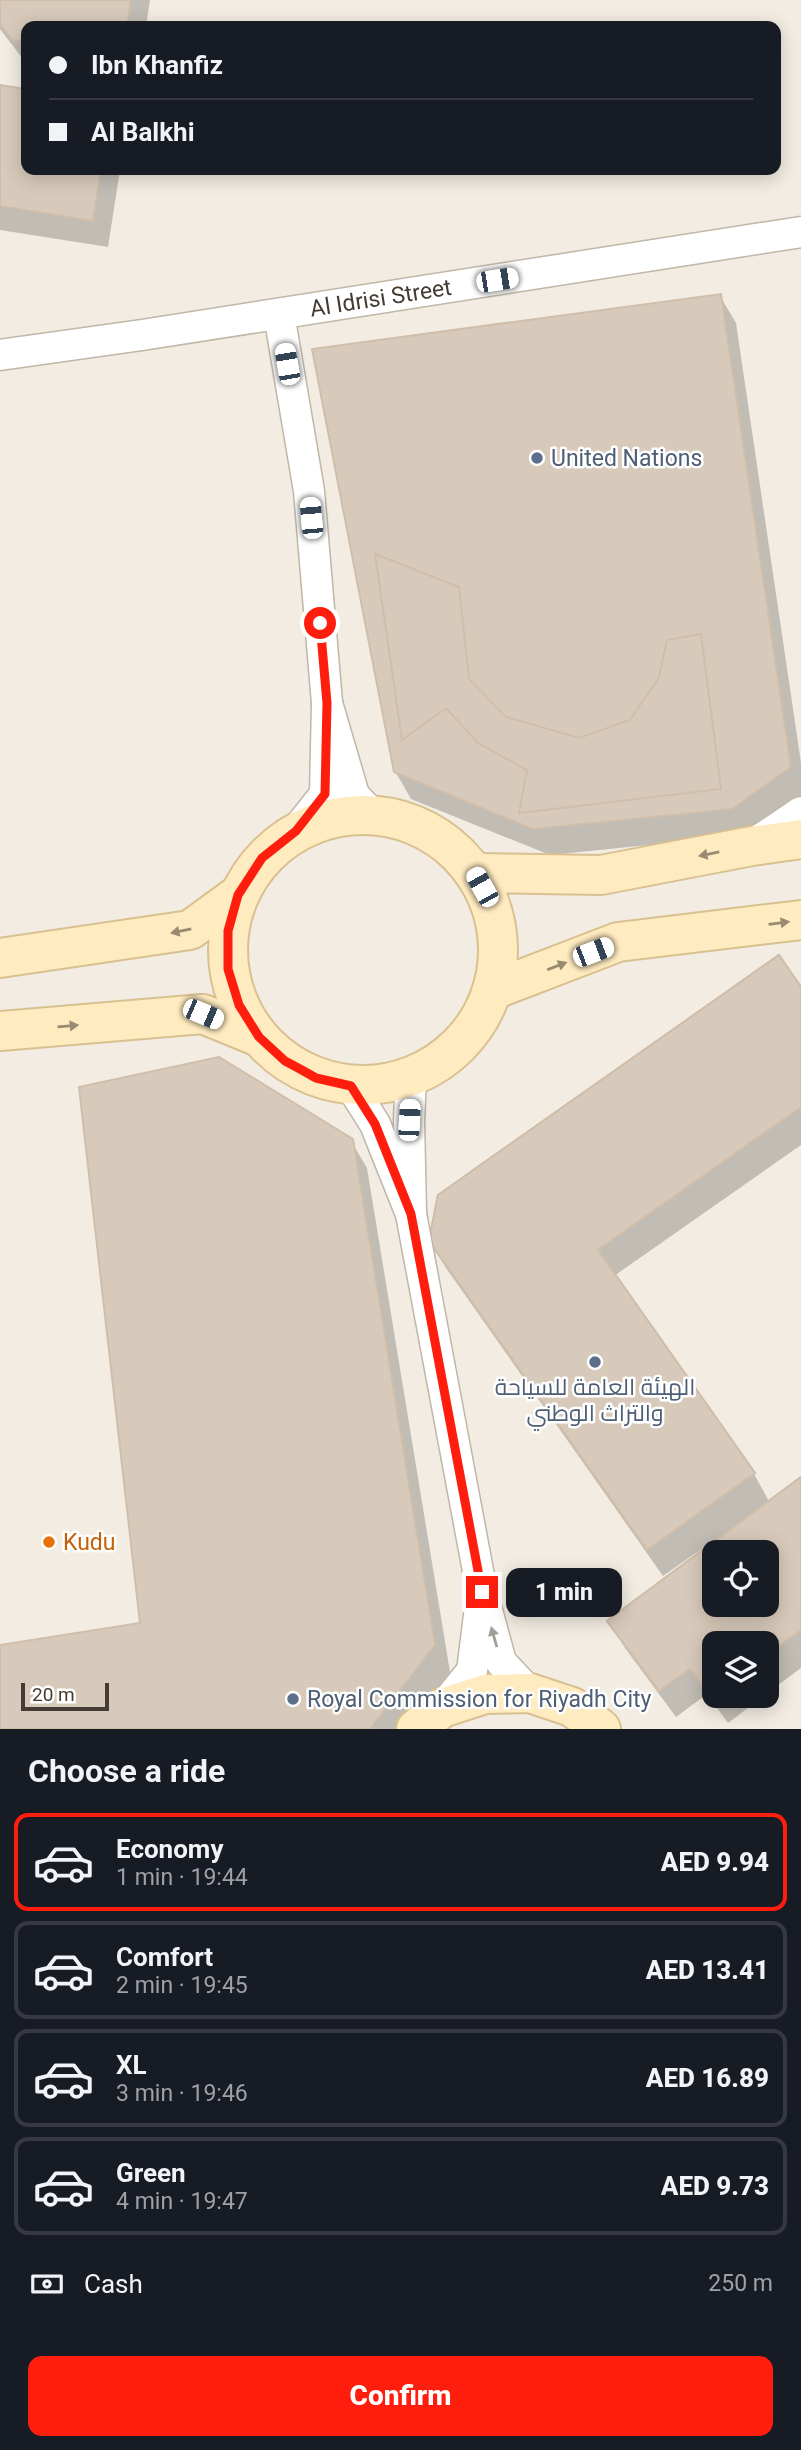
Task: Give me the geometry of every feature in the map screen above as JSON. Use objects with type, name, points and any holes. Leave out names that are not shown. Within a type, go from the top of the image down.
[{"type":"street","name":"Al Idrisi Street","points":[[0,355],[801,232]]},
{"type":"street","points":[[279,314],[309,491],[327,703],[325,794],[296,831],[262,858],[238,895],[228,931],[228,969],[239,1005],[259,1037],[285,1061],[316,1078],[351,1086],[381,1085],[411,1078],[447,1057],[475,1027],[493,990],[498,960],[497,929],[489,900],[474,873],[447,843],[411,823],[372,814],[333,817],[296,831]]},
{"type":"street","points":[[327,703],[354,795],[372,814]]},
{"type":"street","points":[[752,846],[801,812]]},
{"type":"street","points":[[474,873],[601,875],[801,839]]},
{"type":"street","points":[[4,954],[190,930],[238,895]]},
{"type":"street","points":[[493,990],[618,943],[801,920]]},
{"type":"street","points":[[0,1031],[203,1014],[259,1037]]},
{"type":"street","points":[[411,1078],[411,1214],[482,1592],[501,1662],[530,1693]]},
{"type":"street","points":[[351,1086],[375,1124],[411,1214]]},
{"type":"street","points":[[429,1719],[472,1671],[482,1592]]},
{"type":"street","points":[[429,1719],[485,1694],[530,1693],[572,1707],[601,1729]]},
{"type":"building","points":[[0,0],[131,0],[128,21],[21,21],[21,41],[12,40],[0,24]]},
{"type":"building","points":[[0,85],[21,88],[21,175],[100,175],[93,221],[0,206]]},
{"type":"building","name":"United Nations","points":[[721,294],[791,767],[732,809],[533,829],[394,772],[312,349]]},
{"type":"building","points":[[375,554],[459,587],[469,679],[506,717],[579,738],[630,720],[659,677],[667,640],[701,634],[721,789],[519,813],[527,770],[478,743],[446,708],[402,740]]},
{"type":"building","name":"الهيئة العامة للسياحة والتراث الوطني","points":[[779,955],[801,987],[801,1107],[598,1250],[755,1473],[647,1550],[429,1241],[438,1195]]},
{"type":"building","name":"الهيئة العامة للسياحة والتراث الوطني","points":[[779,955],[801,987],[801,1107],[598,1250],[755,1473],[647,1550],[429,1241],[438,1195]]},
{"type":"building","points":[[219,1057],[353,1139],[435,1645],[370,1729],[0,1729],[0,1645],[140,1623],[79,1087]]},
{"type":"building","points":[[801,1477],[801,1630],[779,1646],[779,1631],[702,1631],[702,1685],[690,1669],[659,1691],[607,1621],[702,1550],[702,1617],[779,1617],[779,1540],[716,1540]]},
{"type":"building","points":[[801,1477],[801,1630],[779,1646],[779,1631],[702,1631],[702,1685],[690,1669],[659,1691],[607,1621],[702,1550],[702,1617],[779,1617],[779,1540],[716,1540]]},
{"type":"place","name":"United Nations","points":[[537,458]]},
{"type":"place","name":"الهيئة العامة للسياحة والتراث الوطني","points":[[595,1362]]},
{"type":"place","name":"Kudu","points":[[49,1542]]},
{"type":"place","name":"Royal Commission for Riyadh City","points":[[293,1699]]},
{"type":"route","points":[[320,623],[327,703],[325,794],[296,831],[262,858],[238,895],[228,931],[228,969],[239,1005],[259,1037],[285,1061],[316,1078],[351,1086],[375,1124],[411,1214],[482,1592]]}]
